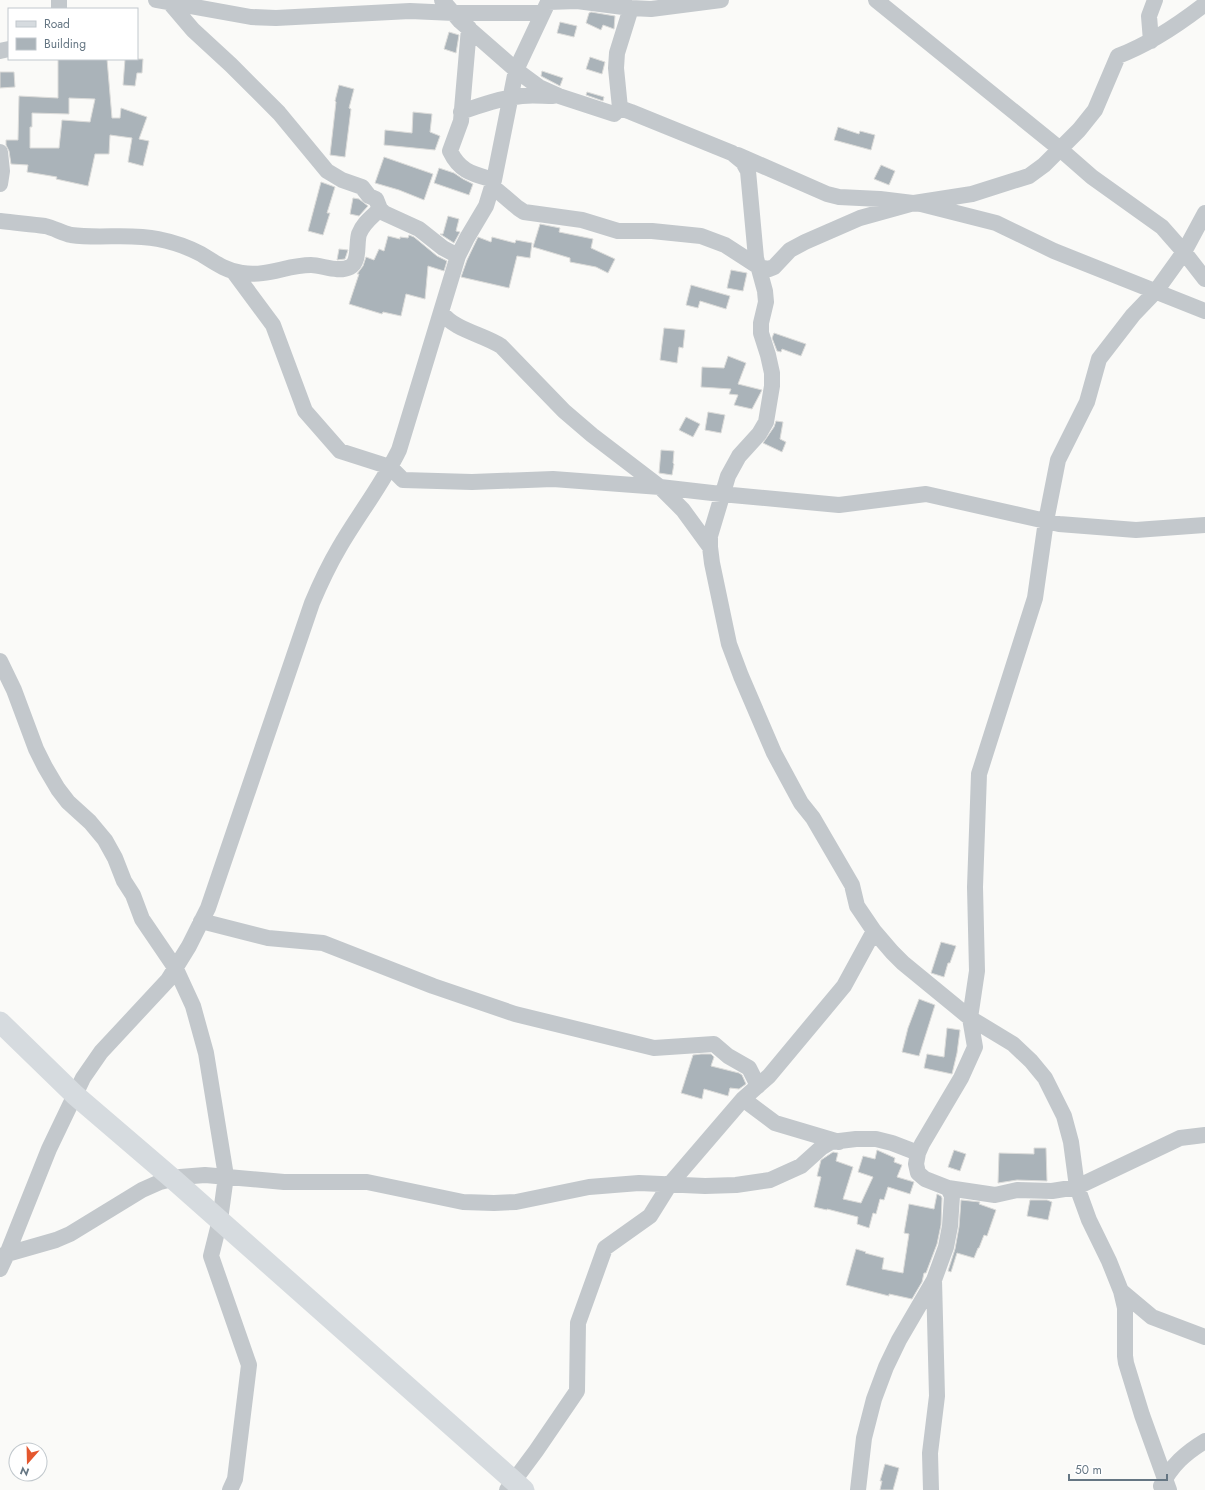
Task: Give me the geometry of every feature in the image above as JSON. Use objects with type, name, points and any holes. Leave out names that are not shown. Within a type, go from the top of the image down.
[{"type":"main road","points":[[0,1022],[75,1095],[220,1220],[515,1487]]},
{"type":"street","points":[[442,0],[516,70],[539,87],[559,96],[614,114],[620,108]]},
{"type":"street","points":[[163,2],[251,17],[276,18],[410,11],[454,13],[577,1],[651,9],[721,0]]},
{"type":"street","points":[[876,0],[1060,149],[1099,183],[1162,227],[1205,279]]},
{"type":"street","points":[[1151,41],[1149,16],[1155,0]]},
{"type":"street","points":[[163,2],[235,69],[279,113],[327,171],[338,178],[362,187],[369,196],[376,200],[380,209],[384,213],[419,228],[443,248],[458,256]]},
{"type":"street","points":[[470,28],[462,112],[450,151],[455,162],[461,168],[493,183],[524,212],[582,220],[618,231],[652,231],[701,236],[725,246],[759,267],[769,269],[774,267],[790,250],[860,218],[914,203],[972,194],[1029,176],[1044,166],[1079,130],[1095,110],[1118,56],[1141,47],[1182,22],[1205,4]]},
{"type":"street","points":[[0,1269],[4,1255],[49,1149],[83,1078],[101,1052],[161,989],[176,969],[213,896],[276,707],[312,603],[324,574],[339,547],[390,467],[404,435],[458,256],[486,206],[493,183],[516,70],[547,5]]},
{"type":"street","points":[[620,108],[616,68],[617,53],[631,8]]},
{"type":"street","points":[[462,112],[489,103],[523,96],[559,96]]},
{"type":"street","points":[[620,108],[732,153],[827,194],[914,203],[996,223],[1054,250],[1205,311]]},
{"type":"street","points":[[0,152],[2,170],[0,184]]},
{"type":"street","points":[[732,153],[743,162],[748,171],[756,258],[765,291],[766,302],[761,323],[761,333],[772,373],[772,386],[766,422],[759,434],[739,456],[728,476],[721,494],[710,536],[710,547],[726,635],[741,676],[774,753],[801,803],[813,818],[852,885],[857,906],[874,931],[897,957],[970,1018],[1013,1044],[1031,1061],[1045,1078],[1064,1116],[1071,1142],[1077,1187],[1089,1220],[1121,1290],[1125,1308],[1126,1363],[1132,1387],[1164,1486]]},
{"type":"street","points":[[0,221],[47,227],[70,234],[141,236],[160,239],[184,247],[233,272],[267,274],[294,267],[305,266],[335,268],[351,267],[356,260],[359,235],[362,227],[365,222],[380,209]]},
{"type":"street","points":[[1205,213],[1184,252],[1156,291],[1133,315],[1099,359],[1087,402],[1058,460],[1046,521],[1035,598],[978,774],[975,887],[977,971],[970,1018],[975,1047],[961,1078],[918,1153],[916,1164],[918,1173],[925,1179],[948,1188],[995,1195],[1017,1190],[1052,1191],[1077,1187],[1180,1138],[1205,1135]]},
{"type":"street","points":[[233,272],[273,325],[305,411],[340,451],[390,467],[403,480],[472,482],[553,479],[660,487],[839,505],[926,494],[1059,524],[1136,530],[1205,525]]},
{"type":"street","points":[[442,313],[453,324],[490,339],[501,346],[564,411],[592,435],[660,487],[683,510],[710,547]]},
{"type":"street","points":[[0,661],[14,690],[36,749],[45,767],[58,789],[68,802],[90,822],[105,840],[115,858],[142,919],[176,969],[193,1006],[206,1054],[226,1176],[220,1220],[211,1256],[249,1365],[235,1478],[230,1490]]},
{"type":"street","points":[[201,921],[268,938],[323,943],[433,986],[516,1014],[654,1048],[714,1044],[728,1056],[749,1068],[758,1086]]},
{"type":"street","points":[[515,1487],[577,1391],[578,1323],[605,1248],[650,1216],[670,1184],[743,1099],[770,1076],[844,986],[874,931]]},
{"type":"street","points":[[743,1099],[775,1123],[838,1142]]},
{"type":"street","points":[[4,1255],[43,1245],[70,1234],[142,1190],[160,1182],[205,1175],[284,1182],[367,1182],[463,1202],[494,1203],[516,1202],[589,1187],[639,1183],[705,1186],[736,1185],[770,1180],[801,1166],[820,1148],[831,1142],[856,1139],[876,1139],[892,1143],[918,1153]]},
{"type":"street","points":[[858,1490],[864,1438],[874,1399],[886,1367],[899,1340],[934,1280],[949,1237],[952,1196],[948,1188]]},
{"type":"street","points":[[931,1490],[930,1453],[937,1396],[934,1280]]},
{"type":"street","points":[[1121,1290],[1152,1317],[1205,1337]]},
{"type":"street","points":[[1164,1486],[1176,1464],[1188,1452],[1205,1441]]},
{"type":"building","points":[[591,12],[615,16],[614,29],[603,25],[601,30],[586,23],[589,13]]},
{"type":"building","points":[[560,22],[577,26],[574,37],[557,33]]},
{"type":"building","points":[[449,32],[459,35],[456,53],[444,49]]},
{"type":"building","points":[[590,57],[605,62],[602,74],[586,69]]},
{"type":"building","points":[[143,59],[142,73],[137,73],[135,86],[123,85],[125,60]]},
{"type":"building","points":[[58,60],[107,60],[112,118],[120,118],[121,108],[147,117],[139,139],[149,141],[143,166],[128,162],[132,138],[110,135],[109,154],[95,154],[88,186],[56,179],[57,177],[27,172],[28,165],[11,164],[6,140],[18,140],[19,96],[58,98]],"holes":[[[69,98],[95,99],[90,122],[62,120],[59,148],[30,148],[32,113],[69,114]]]},
{"type":"building","points":[[542,71],[563,78],[560,86],[541,76]]},
{"type":"building","points":[[0,72],[14,72],[15,87],[0,88]]},
{"type":"building","points":[[339,85],[354,89],[349,108],[351,109],[345,157],[330,155],[335,101]]},
{"type":"building","points":[[587,92],[604,97],[603,101],[586,95]]},
{"type":"building","points":[[413,112],[432,114],[430,132],[440,136],[435,150],[384,145],[385,130],[412,133]]},
{"type":"building","points":[[838,127],[859,134],[860,131],[875,135],[871,150],[834,140]]},
{"type":"building","points":[[384,157],[433,174],[424,200],[399,190],[375,183]]},
{"type":"building","points":[[881,165],[895,171],[889,185],[874,179]]},
{"type":"building","points":[[439,168],[454,173],[473,184],[469,195],[434,183]]},
{"type":"building","points":[[321,182],[335,187],[327,213],[330,213],[323,235],[308,231]]},
{"type":"building","points":[[353,198],[359,199],[368,206],[359,216],[350,214]]},
{"type":"building","points":[[448,216],[459,219],[456,231],[460,232],[454,243],[440,234],[443,234]]},
{"type":"building","points":[[540,224],[560,228],[559,232],[593,239],[591,248],[615,259],[608,273],[596,267],[570,262],[570,258],[533,247]]},
{"type":"building","points":[[409,235],[414,237],[437,256],[447,261],[444,271],[428,266],[425,299],[406,294],[401,316],[383,312],[382,314],[349,304],[359,274],[357,274],[363,266],[366,257],[374,260],[379,249],[384,251],[388,236],[400,239],[400,237],[408,238]]},
{"type":"building","points":[[478,237],[491,242],[492,237],[515,243],[516,240],[532,243],[530,258],[517,256],[509,288],[461,277]]},
{"type":"building","points":[[339,249],[348,250],[345,259],[337,260]]},
{"type":"building","points":[[731,270],[747,273],[743,291],[727,288]]},
{"type":"building","points":[[691,285],[730,296],[726,309],[700,301],[698,308],[686,305]]},
{"type":"building","points":[[664,328],[685,330],[683,348],[679,347],[677,363],[660,360]]},
{"type":"building","points":[[774,333],[806,344],[801,356],[782,349],[781,352],[777,351],[772,338]]},
{"type":"building","points":[[728,356],[746,363],[738,384],[762,390],[752,409],[734,405],[738,395],[729,394],[731,389],[701,387],[702,367],[724,368]]},
{"type":"building","points":[[708,412],[725,415],[721,433],[705,430]]},
{"type":"building","points":[[686,417],[700,424],[693,437],[679,430]]},
{"type":"building","points":[[776,421],[783,422],[780,439],[786,442],[782,452],[763,443],[774,427]]},
{"type":"building","points":[[661,450],[674,451],[672,475],[659,473]]},
{"type":"building","points":[[941,942],[956,946],[950,963],[948,963],[944,977],[931,973]]},
{"type":"building","points":[[919,999],[935,1005],[919,1056],[902,1052],[908,1028]]},
{"type":"building","points":[[947,1028],[960,1030],[952,1074],[924,1068],[927,1054],[944,1057]]},
{"type":"building","points":[[711,1054],[714,1057],[711,1066],[739,1073],[742,1075],[746,1084],[739,1089],[730,1088],[728,1096],[704,1089],[702,1099],[681,1093],[693,1055]]},
{"type":"building","points":[[1034,1148],[1046,1148],[1047,1181],[1017,1180],[998,1183],[999,1153],[1034,1154]]},
{"type":"building","points":[[877,1150],[895,1158],[894,1162],[902,1165],[897,1177],[914,1182],[910,1194],[888,1187],[884,1200],[880,1199],[876,1214],[873,1213],[869,1228],[857,1224],[858,1217],[814,1207],[821,1177],[817,1176],[821,1160],[833,1152],[838,1153],[836,1161],[853,1167],[843,1199],[861,1203],[873,1177],[858,1172],[863,1156],[875,1159]]},
{"type":"building","points":[[954,1150],[966,1154],[960,1171],[948,1167]]},
{"type":"building","points":[[937,1194],[942,1198],[941,1225],[937,1244],[926,1273],[924,1273],[922,1282],[912,1299],[889,1294],[889,1296],[846,1285],[856,1249],[884,1258],[882,1269],[903,1273],[909,1234],[904,1233],[909,1204],[934,1209]]},
{"type":"building","points":[[961,1200],[980,1202],[979,1204],[996,1210],[987,1236],[984,1235],[974,1258],[957,1253],[951,1272],[948,1271],[955,1249],[959,1227]]},
{"type":"building","points":[[1030,1200],[1047,1200],[1052,1202],[1048,1220],[1027,1216]]},
{"type":"building","points":[[885,1464],[899,1468],[893,1490],[880,1490],[882,1481],[880,1481]]}]
